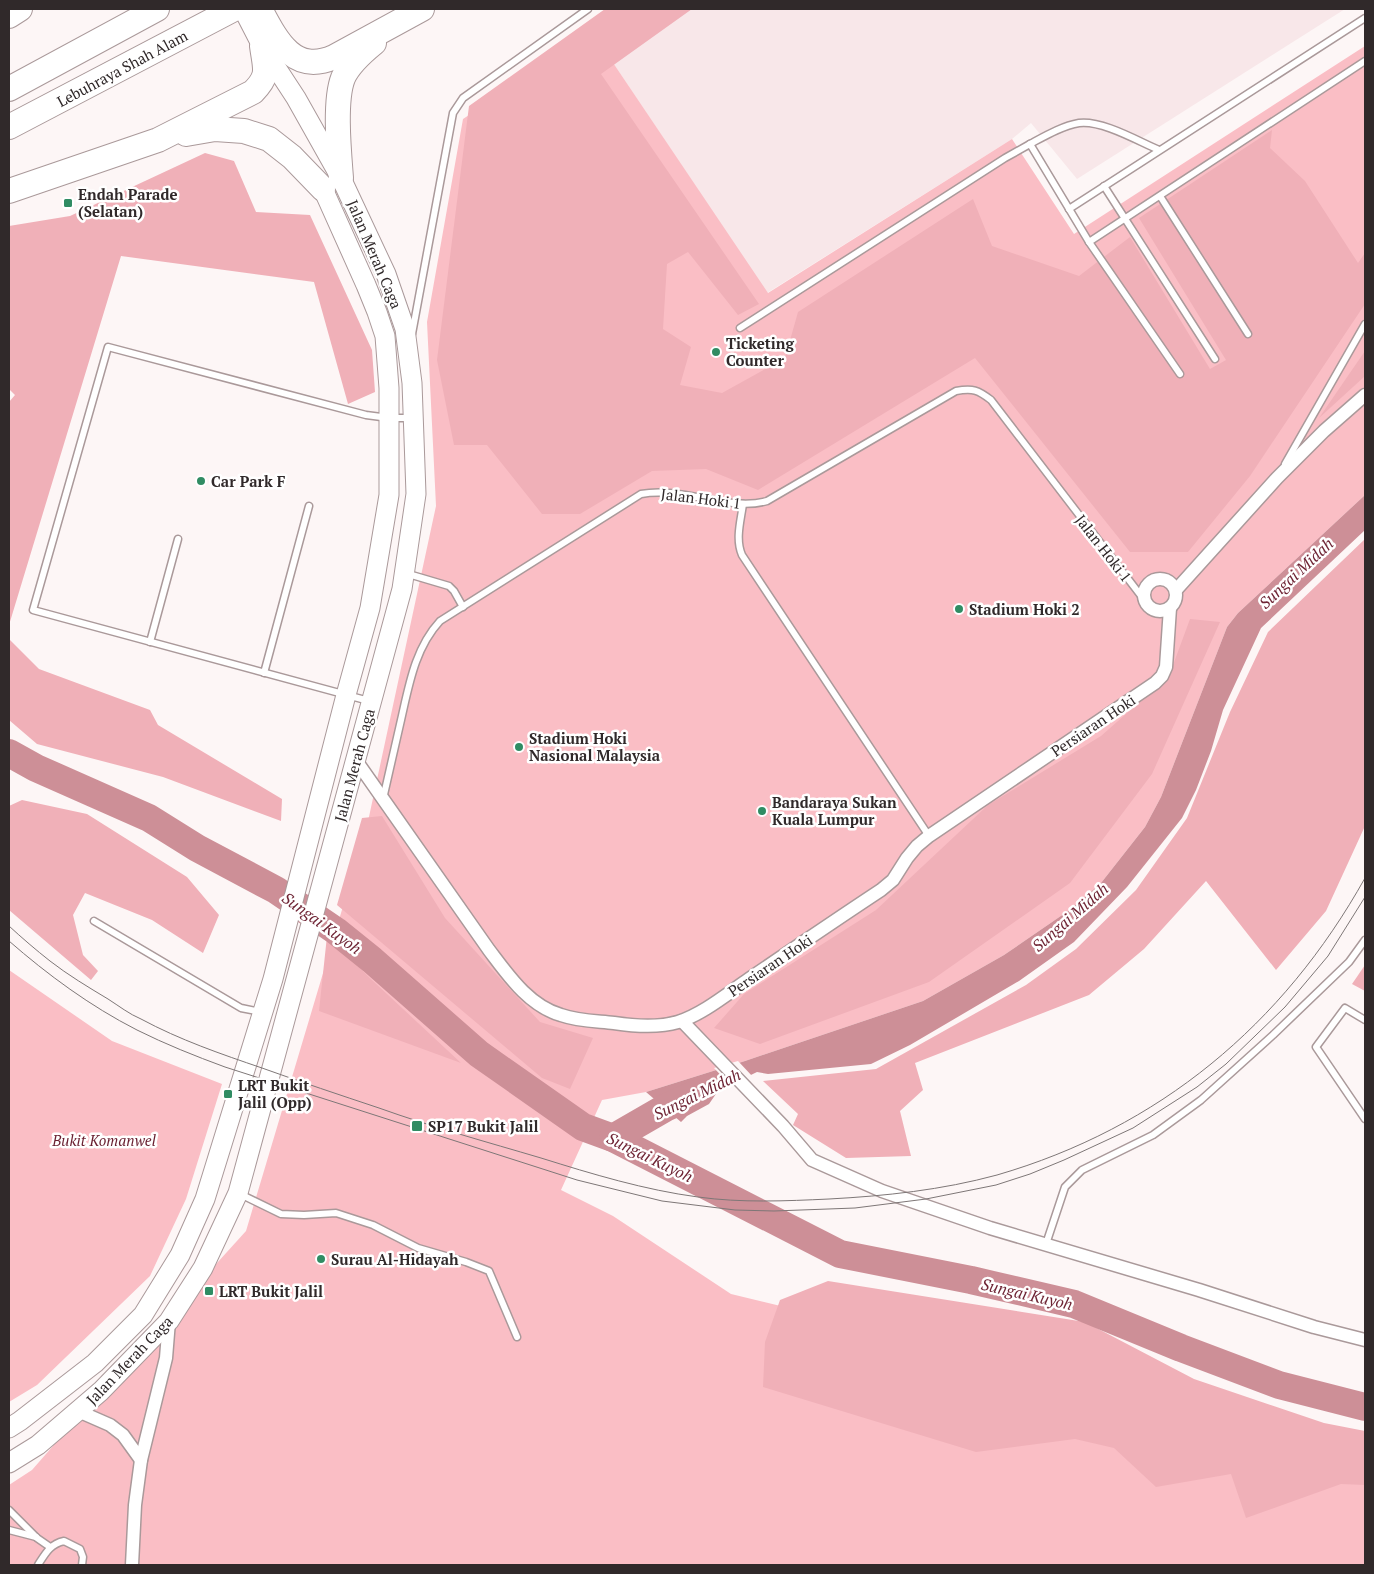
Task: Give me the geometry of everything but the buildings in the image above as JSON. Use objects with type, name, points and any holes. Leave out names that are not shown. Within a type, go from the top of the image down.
[{"type":"highway","points":[[9,16],[20,9]]},
{"type":"highway","points":[[9,89],[157,9]]},
{"type":"highway","name":"Lebuhraya Shah Alam","points":[[9,127],[234,9]]},
{"type":"highway","points":[[260,9],[276,39],[293,56],[303,61],[316,62],[322,62],[334,56],[414,13]]},
{"type":"highway","points":[[158,140],[216,129],[244,132],[269,140],[332,184],[338,141],[339,100],[343,77],[360,54],[414,13]]},
{"type":"highway","points":[[9,191],[158,140],[252,92],[263,81],[265,69],[262,46]]},
{"type":"street","name":"Jalan Merah Caga","points":[[9,1428],[95,1363],[142,1315],[180,1256],[205,1199],[273,979],[370,608],[389,495],[389,388],[384,336],[378,312],[332,184],[296,98],[262,46],[242,9]]},
{"type":"street","name":"Jalan Merah Caga","points":[[9,1463],[38,1445],[101,1391],[169,1321],[202,1268],[238,1192],[402,590],[416,494],[412,383],[405,329],[390,283],[332,184]]},
{"type":"street","points":[[1176,590],[1277,478],[1324,431],[1365,395]]},
{"type":"street","points":[[1160,579],[1170,582],[1176,590],[1176,600],[1166,611],[1151,609],[1145,601],[1147,586],[1155,580],[1160,579]]},
{"type":"street","name":"Persiaran Hoki","points":[[355,759],[489,950],[507,974],[534,1001],[560,1015],[577,1019],[626,1025],[648,1026],[669,1024],[682,1021],[722,997],[881,890],[893,880],[917,846],[929,836],[1155,683],[1162,676],[1166,667],[1170,608]]},
{"type":"street","points":[[682,1021],[783,1126],[812,1160],[882,1191],[990,1228],[1314,1327],[1365,1340]]},
{"type":"street","points":[[132,1565],[141,1460],[166,1358],[169,1321]]},
{"type":"street","points":[[78,1411],[110,1424],[123,1435],[141,1460]]},
{"type":"lane","points":[[409,353],[453,113],[463,98],[588,9]]},
{"type":"lane","points":[[1069,209],[1365,18]]},
{"type":"lane","points":[[1090,242],[1365,61]]},
{"type":"lane","points":[[740,328],[1005,158],[1064,127],[1081,123],[1101,125],[1159,150]]},
{"type":"lane","points":[[1030,144],[1090,242],[1180,374]]},
{"type":"lane","points":[[1104,186],[1215,359]]},
{"type":"lane","points":[[1160,196],[1248,334]]},
{"type":"lane","points":[[1277,478],[1365,324]]},
{"type":"lane","points":[[371,702],[33,610],[108,347],[366,415],[389,418],[413,418]]},
{"type":"lane","name":"Jalan Hoki 1","points":[[382,798],[407,693],[420,652],[432,630],[440,621],[641,494],[664,492],[743,504],[756,504],[779,495],[956,391],[968,389],[980,392],[991,400],[1145,601]]},
{"type":"lane","points":[[743,504],[738,540],[742,555],[929,836]]},
{"type":"lane","points":[[264,673],[309,506]]},
{"type":"lane","points":[[150,642],[178,538]]},
{"type":"lane","points":[[404,572],[449,586],[463,607]]},
{"type":"lane","points":[[94,921],[241,1008],[263,1012]]},
{"type":"lane","points":[[1046,1244],[1065,1187],[1082,1170],[1153,1135],[1201,1100],[1273,1035],[1349,962],[1365,940]]},
{"type":"lane","points":[[1365,1020],[1345,1008],[1316,1047],[1365,1119]]},
{"type":"lane","points":[[238,1192],[281,1214],[336,1213],[373,1225],[418,1248],[489,1271],[516,1337]]},
{"type":"lane","points":[[9,1510],[37,1538],[50,1547]]},
{"type":"lane","points":[[9,1530],[37,1538]]},
{"type":"lane","points":[[38,1565],[50,1547],[57,1542],[64,1541],[80,1549],[83,1557],[82,1565]]},
{"type":"shaded area","points":[[605,9],[692,9],[601,74],[759,304],[738,315],[688,252],[667,264],[663,329],[691,347],[680,385],[722,393],[785,358],[798,312],[973,199],[992,246],[1079,276],[1130,237],[1210,369],[1226,360],[1139,218],[1272,130],[1270,148],[1305,181],[1358,263],[1365,253],[1365,304],[1250,476],[1188,552],[1130,552],[975,358],[758,490],[706,469],[652,471],[580,514],[542,514],[487,445],[454,445],[437,360],[469,106]]},
{"type":"shaded area","points":[[629,9],[1345,9],[1077,179],[1031,123],[1012,139],[767,293],[593,33]]},
{"type":"shaded area","points":[[205,153],[234,161],[256,212],[310,215],[372,350],[375,392],[348,404],[314,282],[121,256],[9,625],[9,402],[15,395],[9,389],[9,226],[70,216]]},
{"type":"shaded area","points":[[1365,351],[1365,376],[1319,418]]},
{"type":"shaded area","points":[[1365,539],[1365,826],[1326,911],[1276,970],[1206,881],[1144,949],[1089,995],[915,1063],[923,1090],[900,1111],[911,1156],[846,1158],[793,1125],[798,1114],[763,1081],[876,1069],[1026,985],[1076,949],[1136,890],[1187,818],[1230,712],[1268,632]]},
{"type":"shaded area","points":[[1190,619],[1220,622],[1152,774],[1070,883],[929,982],[760,1044],[714,1028],[744,994],[876,910],[988,805],[1101,736],[1169,676]]},
{"type":"shaded area","points":[[9,639],[39,669],[150,710],[158,725],[282,799],[281,821],[163,777],[37,744],[9,720]]},
{"type":"shaded area","points":[[22,800],[87,814],[187,877],[219,915],[203,953],[152,920],[85,893],[73,915],[83,955],[98,971],[91,980],[9,910],[9,806]]},
{"type":"shaded area","points":[[382,816],[445,918],[540,1022],[593,1038],[570,1089],[542,1078],[337,905],[362,818]]},
{"type":"shaded area","points":[[327,936],[373,981],[461,1063],[319,1011]]},
{"type":"shaded area","points":[[1365,965],[1365,991],[1352,984]]},
{"type":"shaded area","points":[[828,1281],[1085,1322],[1194,1379],[1324,1423],[1365,1431],[1365,1485],[1341,1484],[1246,1518],[1231,1474],[1156,1487],[1114,1448],[1075,1439],[976,1452],[763,1387],[765,1342],[780,1300]]},
{"type":"green space","name":"Bandaraya Sukan Kuala Lumpur","points":[[593,33],[768,293],[1012,139],[1074,234],[1365,46],[1365,495],[1238,613],[1227,627],[1161,797],[1145,827],[1101,883],[1071,909],[1004,955],[923,1001],[646,1092],[602,1100],[561,1190],[613,1216],[731,1294],[868,1327],[1365,1462],[1365,1565],[9,1565],[9,1485],[32,1470],[246,1231],[367,826],[436,506],[427,322],[463,119]]},
{"type":"green space","name":"Bukit Komanwel","points":[[9,970],[112,1041],[222,1084],[186,1199],[150,1276],[37,1385],[9,1402]]},
{"type":"water","points":[[1365,495],[1365,530],[1261,628],[1223,710],[1211,751],[1196,790],[1182,818],[1127,887],[1074,942],[1019,981],[910,1045],[871,1064],[768,1074],[757,1072],[718,1091],[709,1104],[687,1116],[681,1122],[646,1092],[923,1001],[1004,955],[1071,909],[1101,883],[1145,827],[1161,797],[1227,627],[1238,613]]},
{"type":"pier","points":[[738,1061],[753,1077],[732,1087],[714,1068]]},
{"type":"waterway","name":"Sungai Kuyoh","points":[[9,753],[36,768],[149,818],[197,848],[276,890],[336,931],[372,960],[479,1054],[583,1127],[613,1138],[840,1254],[971,1280],[1074,1304],[1181,1348],[1279,1385],[1365,1407]]},
{"type":"waterway","name":"Sungai Midah","points":[[613,1138],[665,1108],[698,1093]]},
{"type":"tram line","points":[[9,926],[57,966],[132,1015],[201,1046],[291,1078],[439,1128],[638,1186],[714,1199],[747,1201],[796,1200],[892,1194],[976,1180],[1056,1155],[1111,1129],[1163,1099],[1211,1064],[1255,1024],[1296,980],[1332,931],[1365,878]]},
{"type":"tram line","points":[[9,941],[70,989],[120,1021],[169,1045],[225,1067],[577,1180],[662,1201],[735,1210],[774,1211],[855,1208],[926,1199],[996,1185],[1064,1160],[1133,1128],[1197,1087],[1226,1064],[1285,1007],[1328,956],[1365,897]]},
{"type":"place","name":"Endah Parade (Selatan)","points":[[68,203]]},
{"type":"place","name":"Ticketing Counter","points":[[716,352]]},
{"type":"place","name":"Car Park F","points":[[201,481]]},
{"type":"place","name":"Stadium Hoki 2","points":[[959,609]]},
{"type":"place","name":"Stadium Hoki Nasional Malaysia","points":[[519,747]]},
{"type":"place","name":"Bandaraya Sukan Kuala Lumpur","points":[[762,811]]},
{"type":"place","name":"LRT Bukit Jalil (Opp)","points":[[228,1094]]},
{"type":"place","name":"SP17 Bukit Jalil","points":[[417,1126]]},
{"type":"place","name":"Surau Al-Hidayah","points":[[321,1259]]},
{"type":"place","name":"LRT Bukit Jalil","points":[[209,1291]]}]
